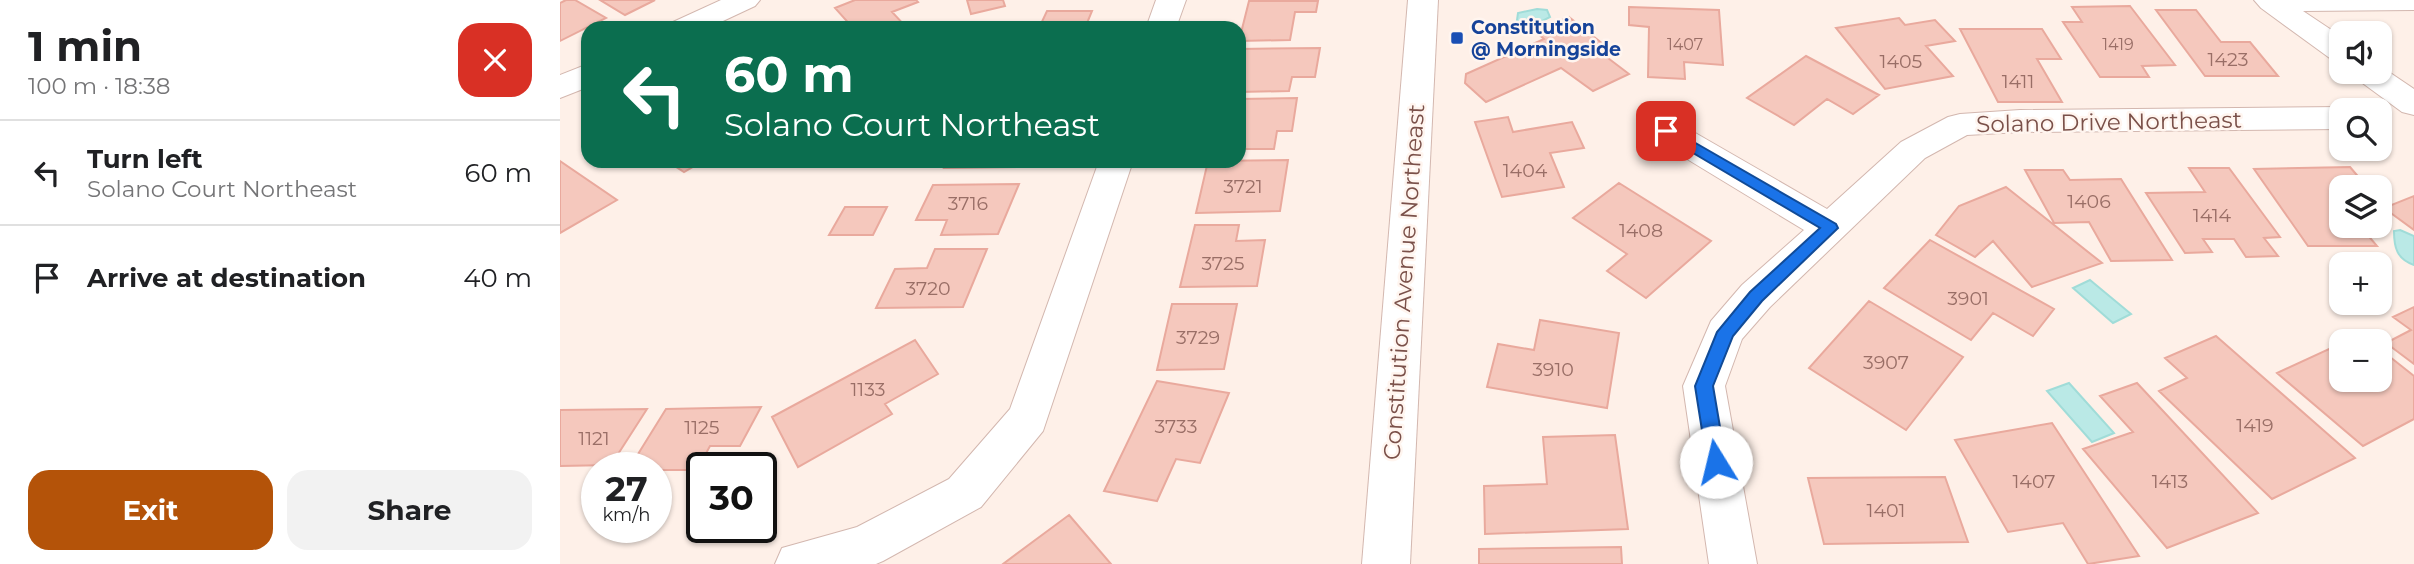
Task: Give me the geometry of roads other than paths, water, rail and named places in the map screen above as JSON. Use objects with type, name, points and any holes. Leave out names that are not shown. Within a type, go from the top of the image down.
[{"type":"street","points":[[699,21],[745,0]]},
{"type":"street","points":[[1164,21],[1171,0]]},
{"type":"street","name":"Constitution Avenue Northeast","points":[[1386,564],[1423,0]]},
{"type":"street","points":[[2270,1],[2414,1]]},
{"type":"street","points":[[2270,1],[2329,43]]},
{"type":"street","points":[[560,88],[581,78]]},
{"type":"street","points":[[2385,84],[2414,105]]},
{"type":"street","name":"Solano Drive Northeast","points":[[1733,564],[1704,386],[1726,332],[1756,296],[1913,150],[1960,125],[2020,121],[2329,118]]},
{"type":"street","points":[[2392,118],[2414,118]]},
{"type":"street","points":[[1666,131],[1830,228]]},
{"type":"street","points":[[799,564],[866,546],[965,493],[1028,418],[1114,168]]},
{"type":"water","points":[[1547,10],[1550,17],[1532,31],[1516,27],[1518,13]]},
{"type":"water","points":[[2400,230],[2414,236],[2414,265],[2404,260],[2398,252],[2394,231]]},
{"type":"water","points":[[2090,280],[2131,314],[2113,323],[2073,288]]},
{"type":"water","points":[[2069,383],[2114,433],[2092,442],[2047,391]]},
{"type":"place","name":"Constitution @ Morningside","points":[[1457,38]]}]
